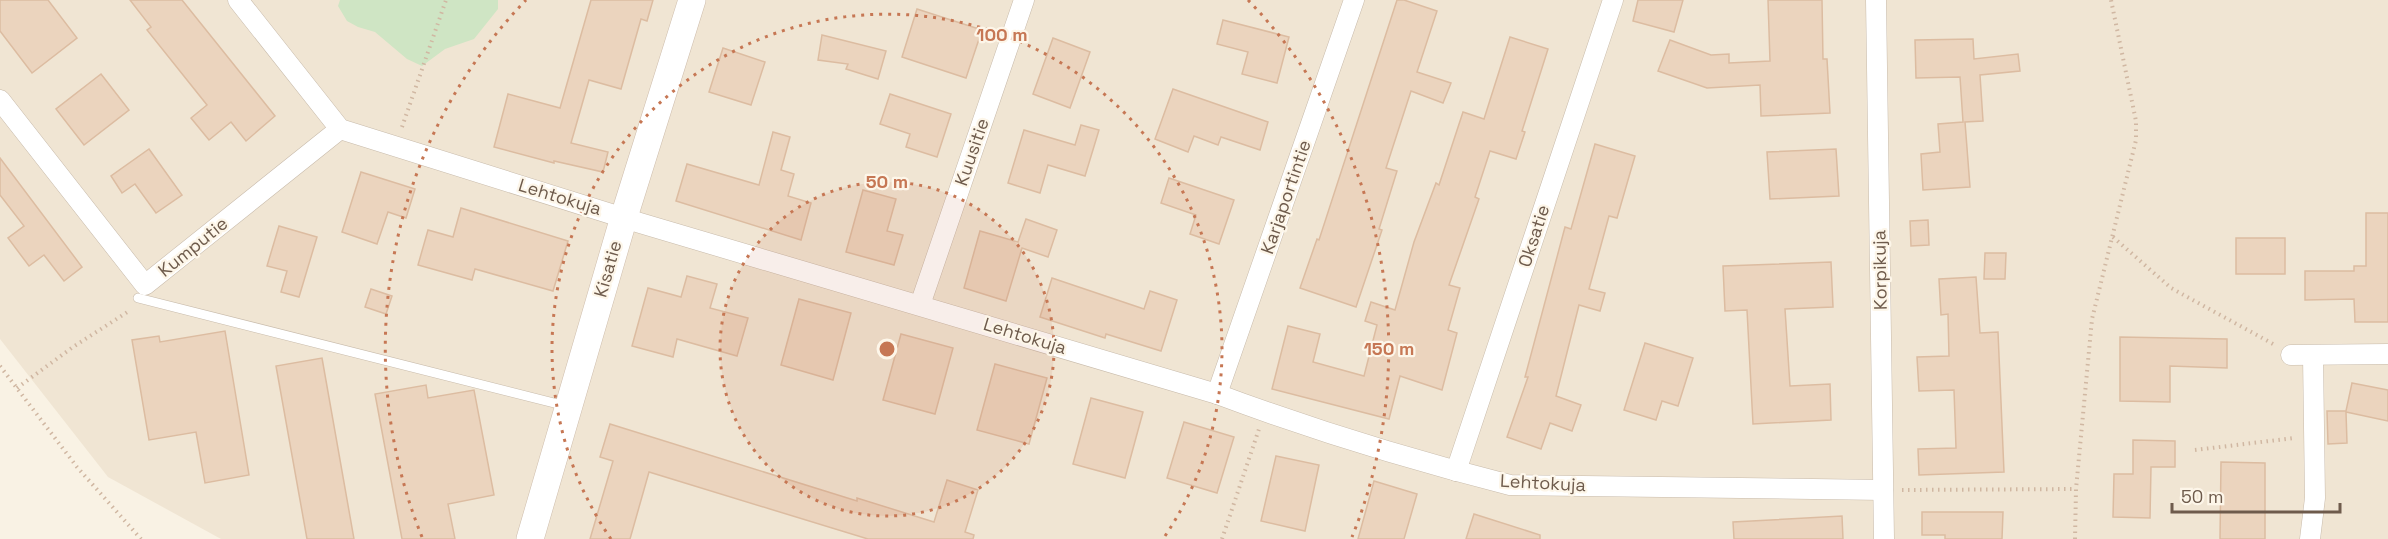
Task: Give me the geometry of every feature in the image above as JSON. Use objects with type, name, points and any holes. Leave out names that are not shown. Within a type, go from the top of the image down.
[{"type":"street","points":[[238,0],[340,129]]},
{"type":"street","name":"Kisatie","points":[[530,539],[624,217],[692,0]]},
{"type":"street","name":"Kuusitie","points":[[920,305],[1024,0]]},
{"type":"street","name":"Karjaportintie","points":[[1217,394],[1354,0]]},
{"type":"street","name":"Oksatie","points":[[1456,471],[1613,0]]},
{"type":"street","name":"Korpikuja","points":[[1876,0],[1884,539]]},
{"type":"street","name":"Kumputie","points":[[0,100],[145,285],[340,129]]},
{"type":"street","name":"Lehtokuja","points":[[340,129],[624,217],[1217,394],[1265,412],[1456,471],[1510,484],[1883,490]]},
{"type":"street","points":[[2291,355],[2388,354]]},
{"type":"street","points":[[2310,539],[2315,498],[2313,356]]},
{"type":"lane","points":[[138,298],[568,406]]},
{"type":"path","points":[[396,146],[446,0]]},
{"type":"path","points":[[2075,539],[2076,489],[2092,319],[2136,140],[2136,121],[2111,0]]},
{"type":"path","points":[[2112,237],[2171,288],[2291,355]]},
{"type":"path","points":[[17,388],[73,347],[133,309],[138,298]]},
{"type":"path","points":[[0,366],[77,467],[141,539]]},
{"type":"path","points":[[1222,539],[1265,412]]},
{"type":"path","points":[[2195,450],[2269,440],[2313,437]]},
{"type":"path","points":[[1883,490],[2076,489]]},
{"type":"shaded area","points":[[0,0],[2388,0],[2388,539],[221,539],[108,477],[0,339]]},
{"type":"green space","points":[[340,0],[498,0],[498,9],[474,39],[445,49],[422,66],[407,59],[375,32],[347,21],[338,6]]},
{"type":"building","points":[[0,0],[48,0],[77,38],[32,73],[0,31]]},
{"type":"building","points":[[130,0],[182,0],[275,116],[246,141],[231,122],[209,140],[191,118],[207,105],[147,30],[151,27]]},
{"type":"building","points":[[591,0],[653,0],[647,21],[641,19],[621,89],[589,80],[571,143],[608,152],[603,172],[554,161],[554,163],[494,147],[508,94],[560,108]]},
{"type":"building","points":[[1397,0],[1404,0],[1437,11],[1417,72],[1451,83],[1443,103],[1411,91],[1386,168],[1397,171],[1379,229],[1382,230],[1356,307],[1300,288],[1317,239],[1319,240]]},
{"type":"building","points":[[1638,0],[1683,0],[1674,32],[1633,21]]},
{"type":"building","points":[[1768,0],[1822,0],[1823,59],[1827,59],[1830,113],[1761,116],[1760,85],[1707,88],[1658,71],[1670,40],[1711,55],[1729,54],[1729,63],[1770,61]]},
{"type":"building","points":[[917,9],[982,30],[966,78],[902,57]]},
{"type":"building","points":[[1223,20],[1289,37],[1277,83],[1242,74],[1248,52],[1217,44]]},
{"type":"building","points":[[822,35],[886,51],[878,79],[846,69],[848,64],[818,60]]},
{"type":"building","points":[[1510,37],[1548,49],[1522,131],[1525,132],[1516,159],[1490,151],[1475,197],[1479,199],[1449,285],[1460,288],[1448,330],[1457,333],[1442,390],[1400,376],[1389,419],[1272,389],[1288,326],[1320,334],[1313,362],[1364,376],[1377,325],[1365,321],[1371,302],[1395,310],[1414,242],[1436,183],[1439,185],[1463,112],[1484,119]]},
{"type":"building","points":[[1053,38],[1090,52],[1070,108],[1033,94]]},
{"type":"building","points":[[1973,39],[1974,59],[2018,54],[2020,71],[1980,75],[1983,121],[1965,122],[1970,187],[1923,190],[1921,154],[1940,152],[1938,124],[1963,122],[1960,77],[1916,78],[1915,40]]},
{"type":"building","points":[[723,48],[765,62],[751,105],[709,92]]},
{"type":"building","points":[[101,74],[129,110],[84,145],[56,109]]},
{"type":"building","points":[[1173,89],[1268,122],[1260,150],[1221,137],[1218,145],[1194,136],[1188,152],[1155,139]]},
{"type":"building","points":[[890,94],[951,114],[937,157],[906,147],[910,134],[880,124]]},
{"type":"building","points":[[1081,125],[1099,130],[1085,176],[1048,165],[1040,193],[1008,183],[1024,130],[1075,145]]},
{"type":"building","points":[[773,132],[790,137],[781,170],[794,174],[788,196],[811,203],[801,240],[676,201],[687,164],[759,185]]},
{"type":"building","points":[[1595,144],[1635,156],[1617,218],[1609,216],[1589,289],[1605,293],[1600,311],[1579,305],[1556,396],[1581,405],[1572,431],[1550,423],[1541,449],[1507,437],[1528,377],[1525,377],[1565,227],[1571,229]]},
{"type":"building","points":[[149,149],[182,195],[156,213],[135,184],[122,193],[111,176]]},
{"type":"building","points":[[1836,149],[1839,196],[1770,199],[1767,152]]},
{"type":"building","points":[[0,158],[82,267],[64,281],[44,255],[29,266],[8,238],[24,226],[0,195]]},
{"type":"building","points":[[361,172],[415,189],[406,218],[388,212],[377,244],[342,232]]},
{"type":"building","points":[[1169,178],[1234,200],[1219,244],[1190,234],[1196,215],[1161,203]]},
{"type":"building","points":[[863,190],[896,199],[887,231],[903,235],[894,265],[846,252]]},
{"type":"building","points":[[461,208],[568,241],[553,291],[475,269],[472,280],[418,265],[428,230],[453,237]]},
{"type":"building","points":[[2366,213],[2388,213],[2388,322],[2355,322],[2354,299],[2305,300],[2305,271],[2354,271],[2354,266],[2366,266]]},
{"type":"building","points":[[1026,219],[1057,230],[1048,257],[1022,248],[1006,301],[964,288],[980,231],[1018,242]]},
{"type":"building","points":[[1928,220],[1929,245],[1911,246],[1910,221]]},
{"type":"building","points":[[279,226],[317,237],[299,297],[281,292],[287,271],[267,266]]},
{"type":"building","points":[[2236,238],[2285,238],[2285,274],[2236,274]]},
{"type":"building","points":[[1985,253],[2006,253],[2005,279],[1984,279]]},
{"type":"building","points":[[1831,262],[1833,307],[1785,309],[1790,386],[1830,384],[1831,420],[1753,424],[1747,310],[1725,311],[1723,266]]},
{"type":"building","points":[[687,276],[717,284],[710,308],[748,318],[737,356],[677,339],[673,357],[632,346],[648,288],[681,297]]},
{"type":"building","points":[[1976,277],[1980,333],[1998,332],[2004,472],[1919,475],[1918,449],[1956,448],[1954,390],[1919,391],[1917,357],[1949,356],[1948,314],[1941,315],[1939,279]]},
{"type":"building","points":[[1052,278],[1144,309],[1150,291],[1177,300],[1161,351],[1106,334],[1105,338],[1040,317]]},
{"type":"building","points":[[371,289],[392,296],[386,314],[365,307]]},
{"type":"building","points":[[799,299],[851,313],[833,380],[781,365]]},
{"type":"building","points":[[225,331],[249,475],[205,483],[196,432],[149,440],[132,340],[159,336],[160,342]]},
{"type":"building","points":[[901,334],[953,348],[935,414],[883,400]]},
{"type":"building","points":[[2120,337],[2227,339],[2227,368],[2170,366],[2170,402],[2120,401]]},
{"type":"building","points":[[1645,343],[1693,358],[1678,406],[1662,401],[1656,420],[1624,410]]},
{"type":"building","points":[[322,358],[354,539],[307,539],[276,366]]},
{"type":"building","points":[[995,364],[1047,378],[1029,444],[977,430]]},
{"type":"building","points":[[2352,383],[2388,390],[2388,421],[2346,412],[2347,443],[2328,444],[2327,411],[2346,411]]},
{"type":"building","points":[[426,385],[428,398],[474,390],[494,495],[448,504],[455,539],[402,539],[375,394]]},
{"type":"building","points":[[1091,398],[1143,412],[1125,478],[1073,464]]},
{"type":"building","points":[[1184,422],[1234,437],[1217,493],[1167,478]]},
{"type":"building","points":[[610,424],[857,501],[857,498],[934,522],[947,480],[978,490],[965,532],[974,535],[973,539],[868,539],[649,472],[630,539],[590,539],[613,461],[600,457]]},
{"type":"building","points":[[2133,440],[2175,441],[2175,467],[2151,467],[2150,518],[2113,517],[2114,474],[2133,474]]},
{"type":"building","points":[[1276,456],[1319,465],[1305,531],[1261,521]]},
{"type":"building","points":[[2221,462],[2265,463],[2265,539],[2220,539]]},
{"type":"building","points":[[1374,481],[1417,494],[1404,539],[1358,539]]},
{"type":"building","points":[[1922,512],[2003,512],[2002,539],[1945,539],[1945,535],[1922,535]]},
{"type":"building","points":[[1474,514],[1540,535],[1540,539],[1466,539]]},
{"type":"building","points":[[1842,516],[1843,539],[1734,539],[1733,522]]}]
